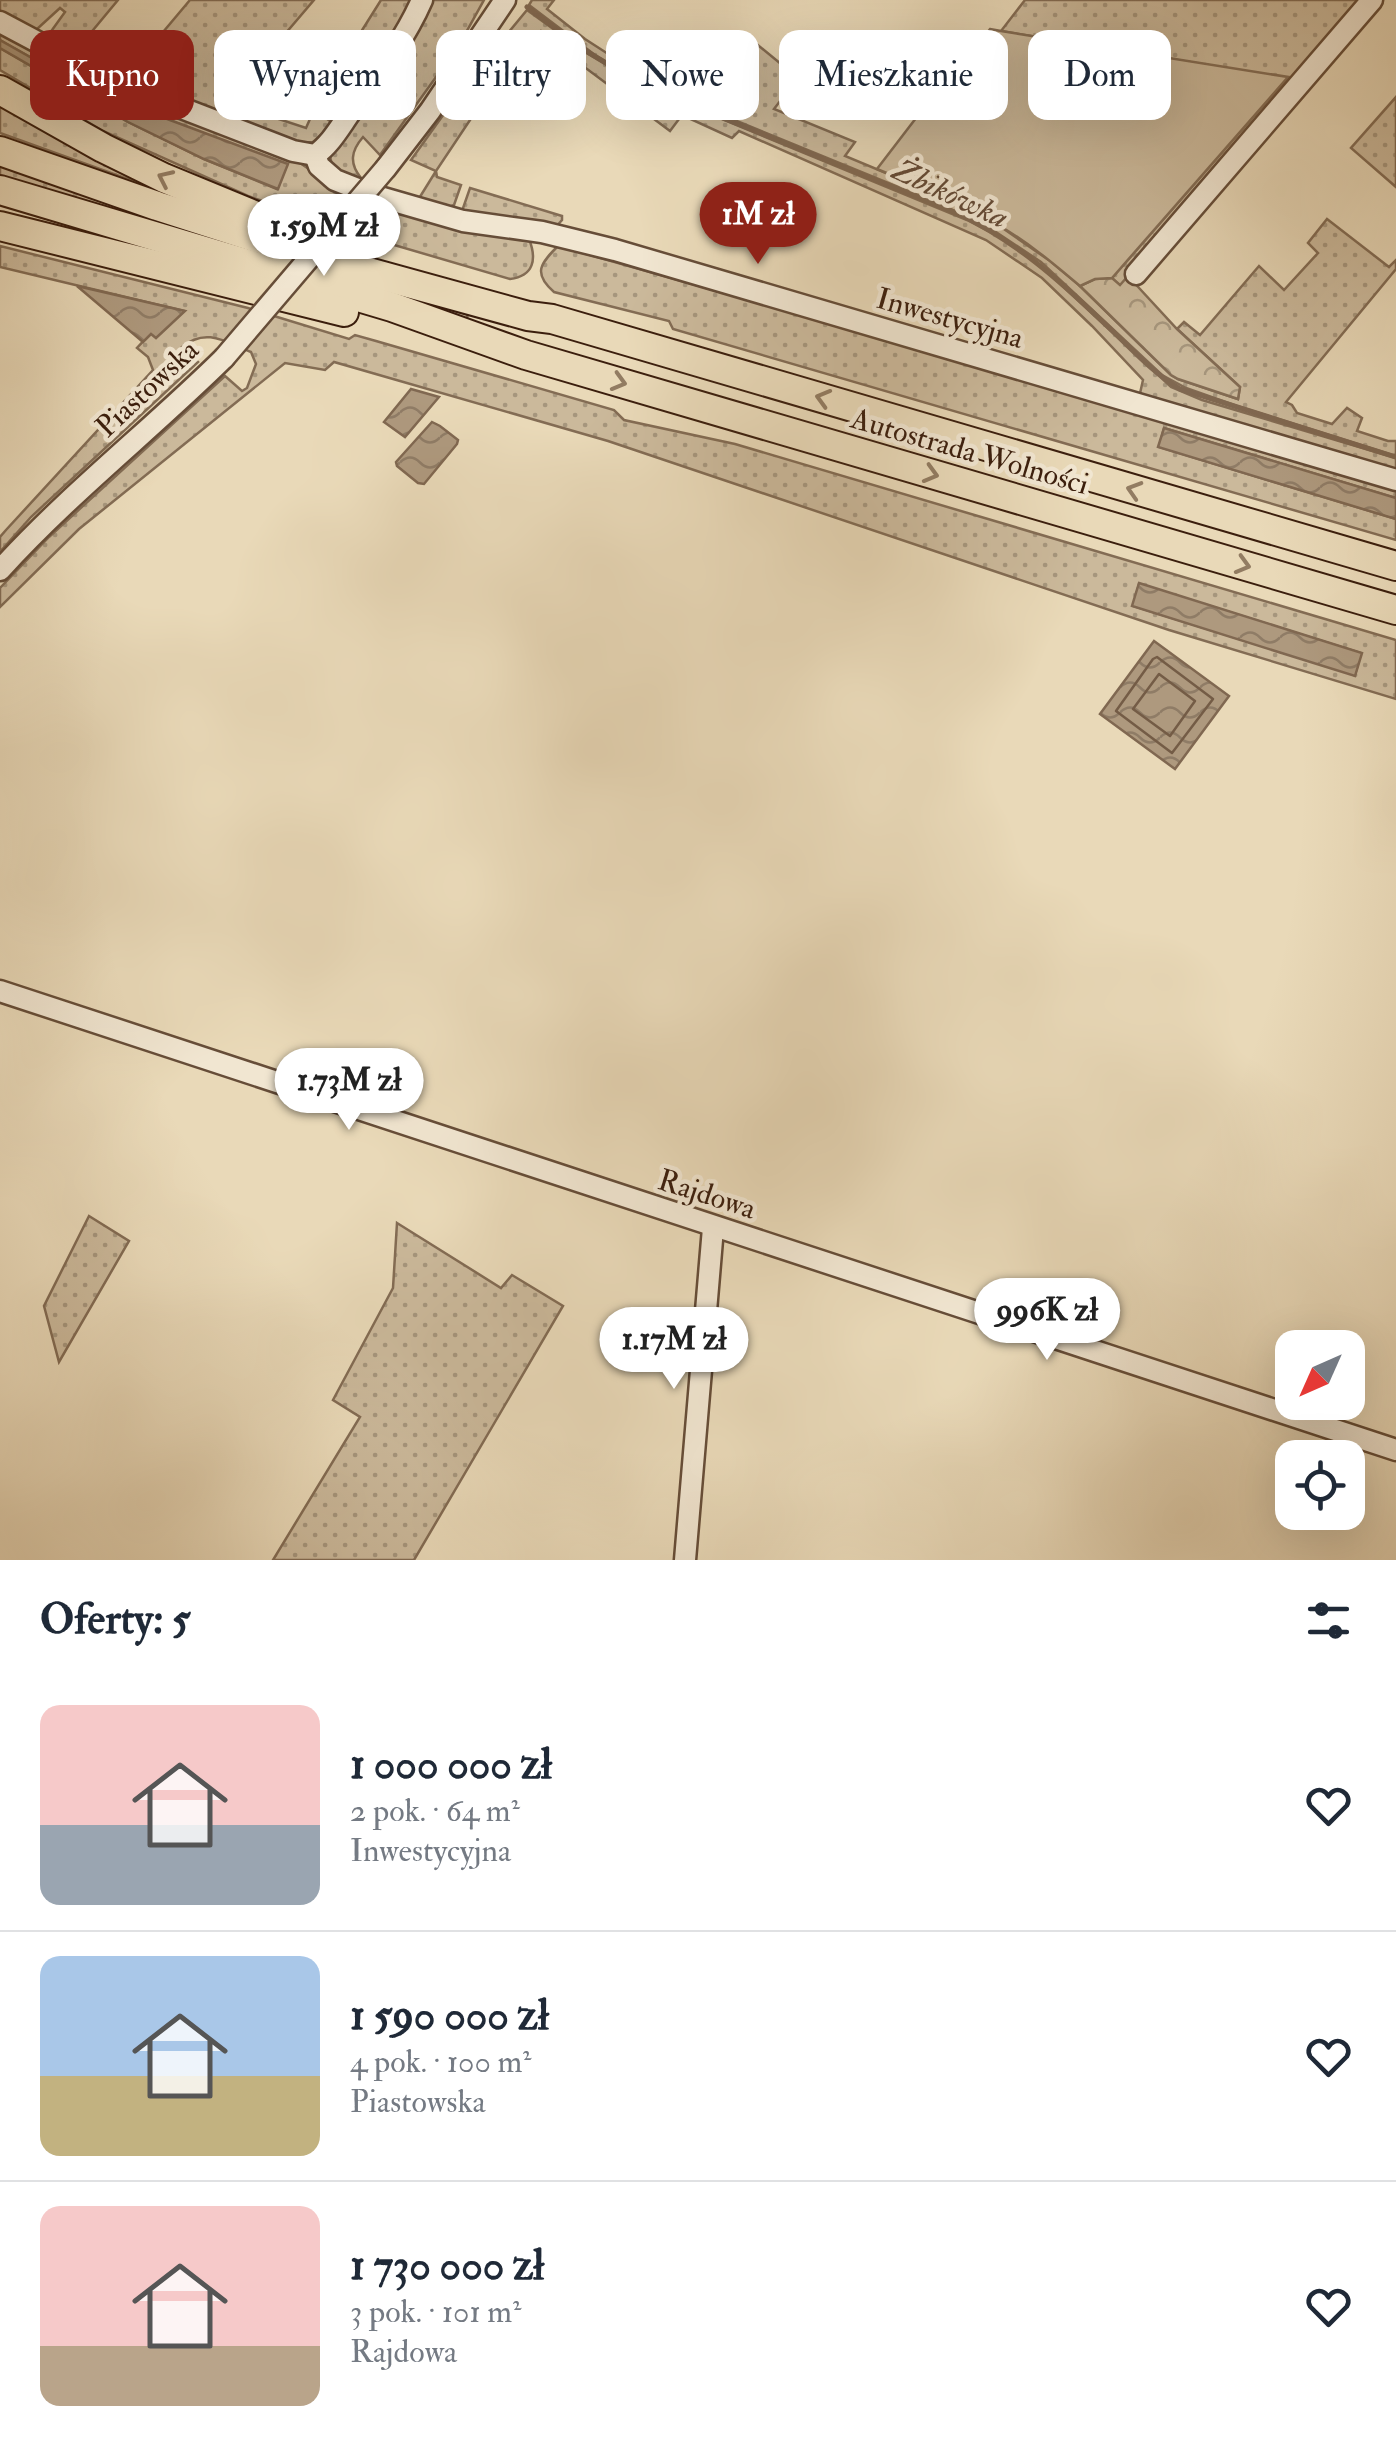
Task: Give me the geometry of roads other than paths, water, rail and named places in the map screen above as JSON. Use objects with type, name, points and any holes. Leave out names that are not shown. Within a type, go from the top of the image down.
[{"type":"highway","points":[[0,90],[103,148],[222,204],[301,234],[522,302],[552,319]]},
{"type":"highway","points":[[0,151],[332,262],[528,316],[552,319],[1396,566]]},
{"type":"highway","points":[[0,190],[392,307],[526,355]]},
{"type":"highway","points":[[0,226],[440,338],[526,355]]},
{"type":"highway","name":"Autostrada Wolności","points":[[526,355],[1396,610]]},
{"type":"street","points":[[0,22],[109,80],[293,151],[315,155],[380,72],[422,0]]},
{"type":"street","name":"Piastowska","points":[[0,570],[43,524],[224,358],[386,168],[505,0]]},
{"type":"street","points":[[1136,274],[1372,0]]},
{"type":"street","name":"Inwestycyjna","points":[[315,155],[319,166],[335,180],[373,195],[463,221],[542,232],[615,250],[1396,480]]},
{"type":"street","name":"Rajdowa","points":[[0,991],[1396,1450]]},
{"type":"street","points":[[684,1560],[713,1228]]},
{"type":"water","points":[[0,40],[30,57],[30,65],[0,48]]},
{"type":"water","points":[[125,120],[170,120],[288,164],[278,189]]},
{"type":"water","points":[[77,286],[185,311],[156,338],[151,334],[143,342]]},
{"type":"water","points":[[411,389],[439,397],[405,437],[384,422]]},
{"type":"water","points":[[432,422],[458,440],[424,484],[418,483],[396,462]]},
{"type":"water","points":[[1164,428],[1396,498],[1396,519],[1158,447]]},
{"type":"water","points":[[1139,583],[1362,653],[1355,676],[1132,606]]},
{"type":"water","points":[[1154,641],[1229,696],[1175,769],[1100,714]]},
{"type":"waterway","name":"Żbikówka","points":[[527,7],[586,51],[642,85],[980,225],[1052,276],[1149,366],[1180,389],[1396,457]]}]
